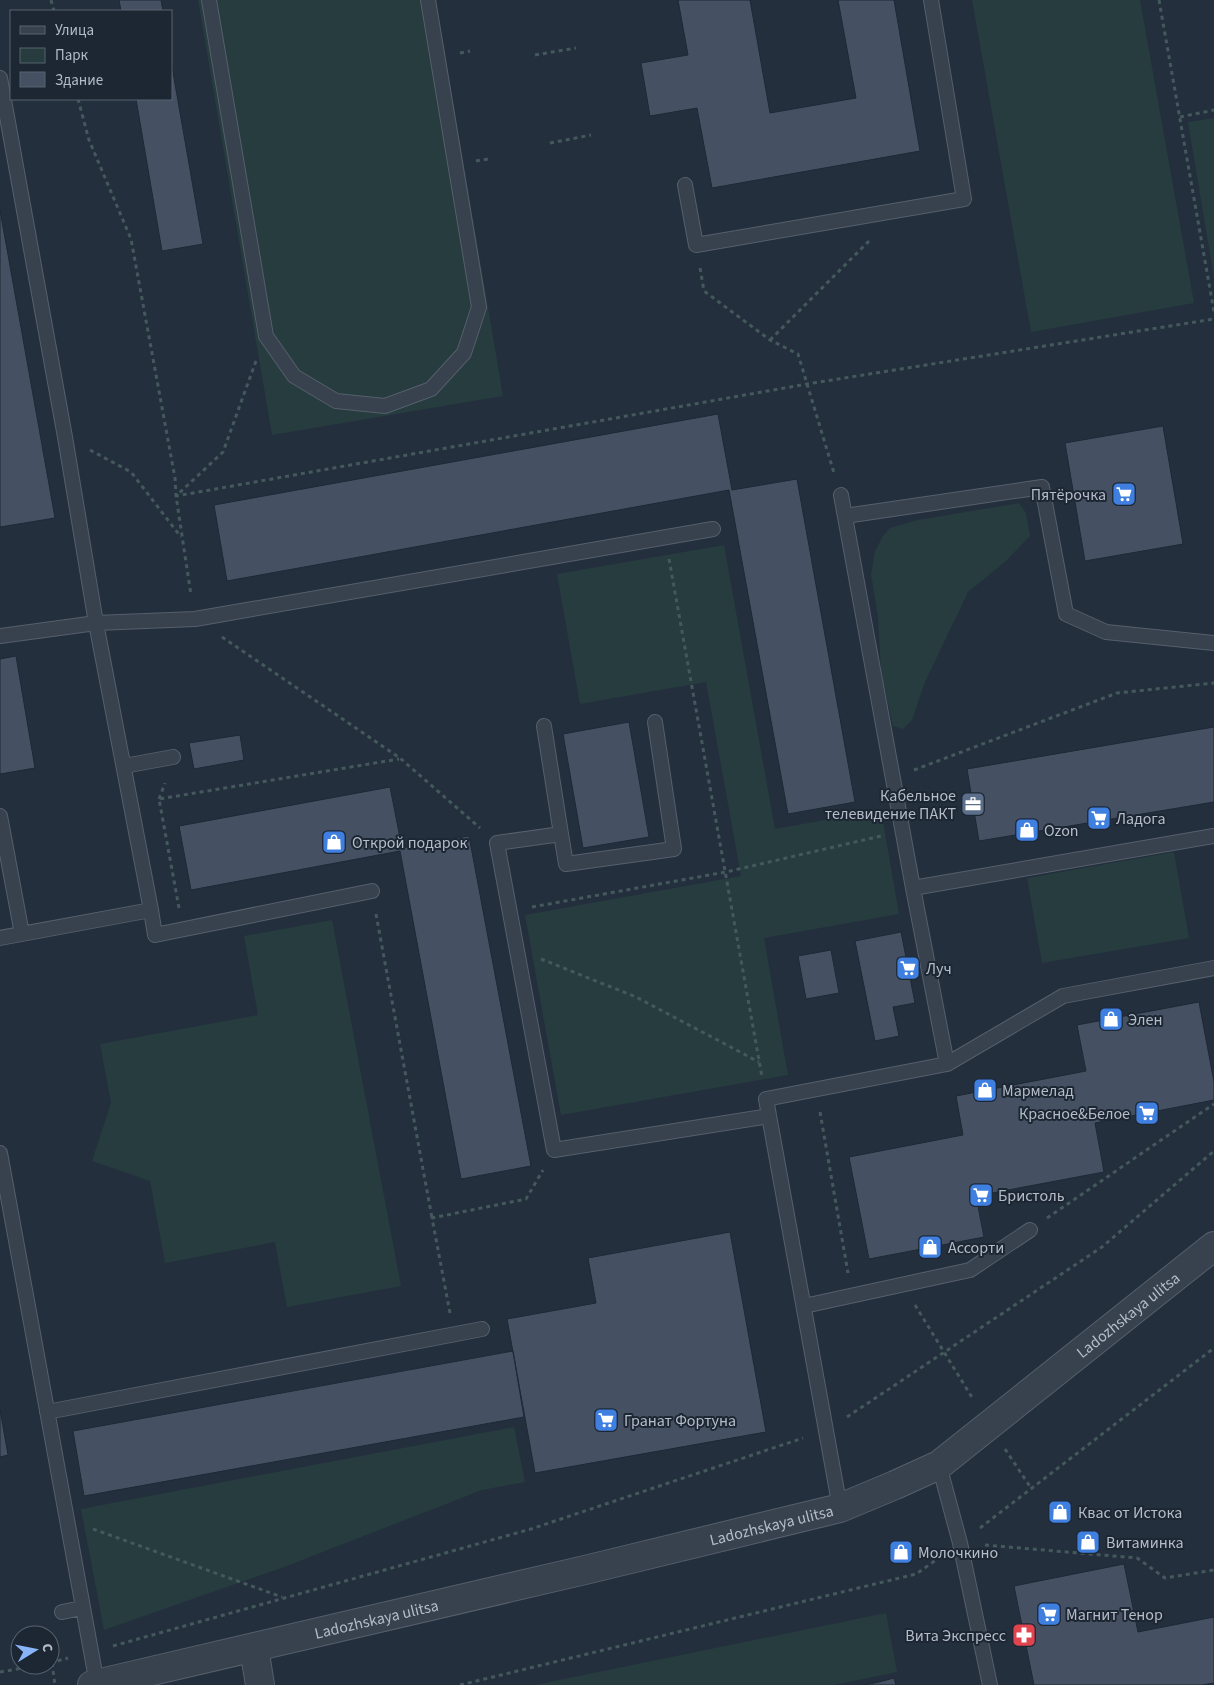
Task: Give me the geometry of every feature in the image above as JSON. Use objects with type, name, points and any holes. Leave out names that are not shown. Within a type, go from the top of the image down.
[{"type":"street","name":"Ladozhskaya ulitsa","points":[[95,1684],[254,1648],[840,1508],[939,1465],[1214,1246]]},
{"type":"street","points":[[254,1648],[260,1685]]},
{"type":"lane","points":[[209,0],[266,336],[294,376],[336,401],[385,406],[430,388],[464,353],[479,307],[428,0]]},
{"type":"lane","points":[[686,185],[696,245],[964,199],[931,0]]},
{"type":"lane","points":[[0,78],[65,437],[96,623],[155,934],[372,891]]},
{"type":"lane","points":[[845,516],[1042,487],[1066,614],[1106,632],[1214,643]]},
{"type":"lane","points":[[841,495],[946,1064]]},
{"type":"lane","points":[[0,636],[96,623],[195,619],[713,529]]},
{"type":"lane","points":[[544,726],[566,864],[674,849],[655,722]]},
{"type":"lane","points":[[124,766],[173,757]]},
{"type":"lane","points":[[0,816],[22,934]]},
{"type":"lane","points":[[561,834],[498,843],[554,1150],[769,1116]]},
{"type":"lane","points":[[913,888],[1214,836]]},
{"type":"lane","points":[[0,938],[151,910]]},
{"type":"lane","points":[[840,1508],[766,1099],[946,1064],[1063,996],[1214,968]]},
{"type":"lane","points":[[0,1153],[95,1684]]},
{"type":"lane","points":[[804,1306],[970,1270],[1030,1230]]},
{"type":"lane","points":[[47,1412],[482,1329]]},
{"type":"lane","points":[[939,1465],[960,1543],[990,1685]]},
{"type":"lane","points":[[62,1612],[82,1608]]},
{"type":"path","points":[[1159,0],[1212,286],[1214,312]]},
{"type":"path","points":[[535,54],[576,48]]},
{"type":"path","points":[[78,100],[89,140],[131,239],[175,478],[176,496],[195,619],[400,758],[498,843]]},
{"type":"path","points":[[1180,117],[1214,110]]},
{"type":"path","points":[[550,143],[591,135]]},
{"type":"path","points":[[770,340],[898,211]]},
{"type":"path","points":[[696,245],[704,291],[770,340],[798,354],[841,495]]},
{"type":"path","points":[[176,496],[806,384],[1214,319]]},
{"type":"path","points":[[176,496],[224,452],[266,336]]},
{"type":"path","points":[[65,437],[131,472],[182,538]]},
{"type":"path","points":[[665,537],[766,1099]]},
{"type":"path","points":[[893,777],[1117,693],[1214,683]]},
{"type":"path","points":[[182,928],[160,799],[400,758]]},
{"type":"path","points":[[510,911],[726,872],[903,831]]},
{"type":"path","points":[[372,891],[454,1335]]},
{"type":"path","points":[[518,950],[636,997],[760,1062]]},
{"type":"path","points":[[1030,1230],[1214,1104]]},
{"type":"path","points":[[432,1218],[526,1199],[554,1150]]},
{"type":"path","points":[[60,1660],[531,1529],[826,1431],[1102,1247],[1214,1151]]},
{"type":"path","points":[[460,1685],[916,1574],[960,1543],[1214,1348]]},
{"type":"path","points":[[66,1519],[283,1598]]},
{"type":"path","points":[[960,1543],[1137,1558],[1165,1578],[1214,1570]]},
{"type":"path","points":[[484,1679],[485,1685]]},
{"type":"green space","points":[[198,0],[436,0],[503,396],[272,435]]},
{"type":"green space","points":[[972,0],[1140,0],[1194,303],[1031,332]]},
{"type":"green space","points":[[1214,118],[1214,278],[1188,122]]},
{"type":"green space","points":[[1019,503],[1026,513],[1030,536],[1006,561],[968,592],[925,682],[912,720],[903,729],[893,726],[881,673],[878,617],[871,574],[875,551],[883,536],[890,528],[918,520]]},
{"type":"green space","points":[[724,545],[775,829],[881,810],[899,914],[764,938],[788,1075],[561,1115],[525,915],[741,876],[706,682],[580,704],[557,574]]},
{"type":"green space","points":[[1174,852],[1189,938],[1042,963],[1027,878]]},
{"type":"green space","points":[[332,920],[401,1286],[287,1307],[275,1242],[165,1263],[150,1181],[92,1161],[111,1103],[100,1044],[258,1015],[244,936]]},
{"type":"green space","points":[[514,1427],[525,1482],[482,1490],[284,1567],[104,1630],[81,1509]]},
{"type":"green space","points":[[886,1613],[897,1672],[834,1685],[535,1685]]},
{"type":"building","points":[[119,0],[161,0],[163,10],[121,10]]},
{"type":"building","points":[[678,0],[750,0],[770,113],[856,98],[838,0],[894,0],[920,151],[712,188],[697,108],[650,116],[641,63],[688,55]]},
{"type":"building","points":[[172,67],[203,244],[162,251],[136,100],[172,100]]},
{"type":"building","points":[[0,210],[55,518],[0,527]]},
{"type":"building","points":[[718,414],[732,490],[797,479],[855,802],[788,814],[729,490],[227,581],[214,505]]},
{"type":"building","name":"Пятёрочка","points":[[1163,426],[1183,544],[1085,561],[1065,443]]},
{"type":"building","points":[[16,656],[35,768],[0,774],[0,659]]},
{"type":"building","points":[[629,722],[649,837],[583,848],[563,734]]},
{"type":"building","points":[[1214,727],[1214,802],[979,841],[967,769]]},
{"type":"building","points":[[240,735],[244,760],[194,769],[189,743]]},
{"type":"building","points":[[390,787],[402,848],[469,836],[531,1166],[461,1179],[400,851],[191,890],[179,826]]},
{"type":"building","points":[[901,932],[915,1003],[893,1007],[899,1036],[875,1041],[855,941]]},
{"type":"building","points":[[831,950],[839,993],[806,999],[798,956]]},
{"type":"building","points":[[1199,1002],[1214,1082],[1214,1100],[1095,1123],[1104,1172],[976,1196],[984,1237],[869,1259],[849,1157],[963,1135],[956,1096],[1086,1071],[1077,1025]]},
{"type":"building","points":[[730,1232],[766,1432],[535,1473],[507,1319],[596,1303],[588,1258]]},
{"type":"building","points":[[513,1351],[524,1417],[84,1496],[73,1431]]},
{"type":"building","points":[[0,1409],[8,1455],[0,1457]]},
{"type":"building","points":[[1124,1564],[1138,1632],[1214,1617],[1214,1683],[1202,1685],[1034,1685],[1014,1586]]},
{"type":"building","points":[[894,1678],[896,1685],[864,1685],[879,1682]]},
{"type":"place","name":"Пятёрочка","points":[[1124,494]]},
{"type":"place","name":"Кабельное телевидение ПАКТ","points":[[973,804]]},
{"type":"place","name":"Ладога","points":[[1099,818]]},
{"type":"place","name":"Ozon","points":[[1027,830]]},
{"type":"place","name":"Открой подарок","points":[[334,842]]},
{"type":"place","name":"Луч","points":[[908,968]]},
{"type":"place","name":"Элен","points":[[1111,1019]]},
{"type":"place","name":"Мармелад","points":[[985,1090]]},
{"type":"place","name":"Красное&Белое","points":[[1147,1113]]},
{"type":"place","name":"Бристоль","points":[[981,1195]]},
{"type":"place","name":"Ассорти","points":[[930,1247]]},
{"type":"place","name":"Гранат Фортуна","points":[[606,1420]]},
{"type":"place","name":"Квас от Истока","points":[[1060,1512]]},
{"type":"place","name":"Витаминка","points":[[1088,1542]]},
{"type":"place","name":"Молочкино","points":[[901,1552]]},
{"type":"place","name":"Магнит Тенор","points":[[1049,1614]]},
{"type":"place","name":"Вита Экспресс","points":[[1024,1635]]}]
